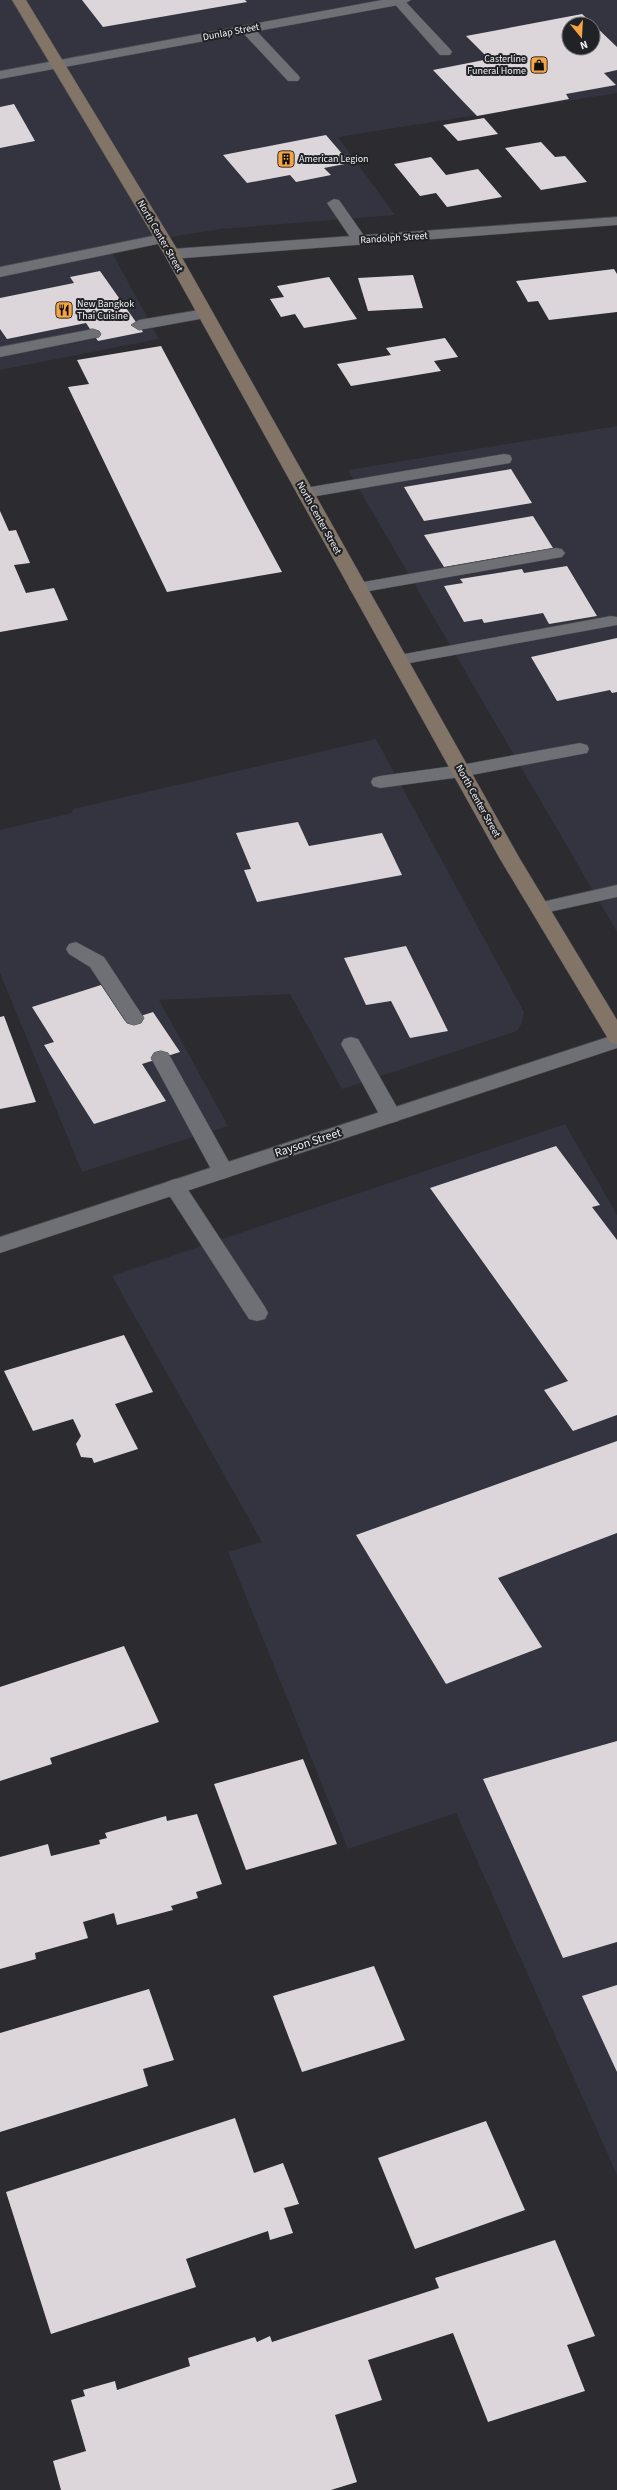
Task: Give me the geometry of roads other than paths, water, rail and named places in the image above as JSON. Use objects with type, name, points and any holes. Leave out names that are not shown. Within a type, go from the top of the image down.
[{"type":"main road","name":"North Center Street","points":[[19,0],[172,254],[461,771],[540,908],[614,1026]]},
{"type":"street","name":"Dunlap Street","points":[[0,75],[400,1]]},
{"type":"street","points":[[400,1],[445,52]]},
{"type":"street","points":[[247,29],[292,78]]},
{"type":"street","points":[[334,203],[359,240]]},
{"type":"street","name":"Randolph Street","points":[[172,254],[617,221]]},
{"type":"street","points":[[0,272],[162,239]]},
{"type":"street","points":[[139,325],[205,314]]},
{"type":"street","points":[[0,352],[93,334]]},
{"type":"street","points":[[305,493],[504,459]]},
{"type":"street","points":[[358,588],[556,553]]},
{"type":"street","points":[[399,660],[611,621]]},
{"type":"street","points":[[380,782],[461,771],[580,749]]},
{"type":"street","points":[[540,908],[617,891]]},
{"type":"street","points":[[76,948],[97,962],[134,1018]]},
{"type":"street","name":"Rayson Street","points":[[0,1245],[617,1041]]},
{"type":"street","points":[[351,1044],[391,1116]]},
{"type":"street","points":[[161,1058],[223,1171]]},
{"type":"street","points":[[175,1187],[257,1313]]},
{"type":"place","name":"Casterline Funeral Home","points":[[539,65]]},
{"type":"place","name":"American Legion","points":[[286,159]]},
{"type":"place","name":"New Bangkok Thai Cuisine","points":[[64,310]]}]
